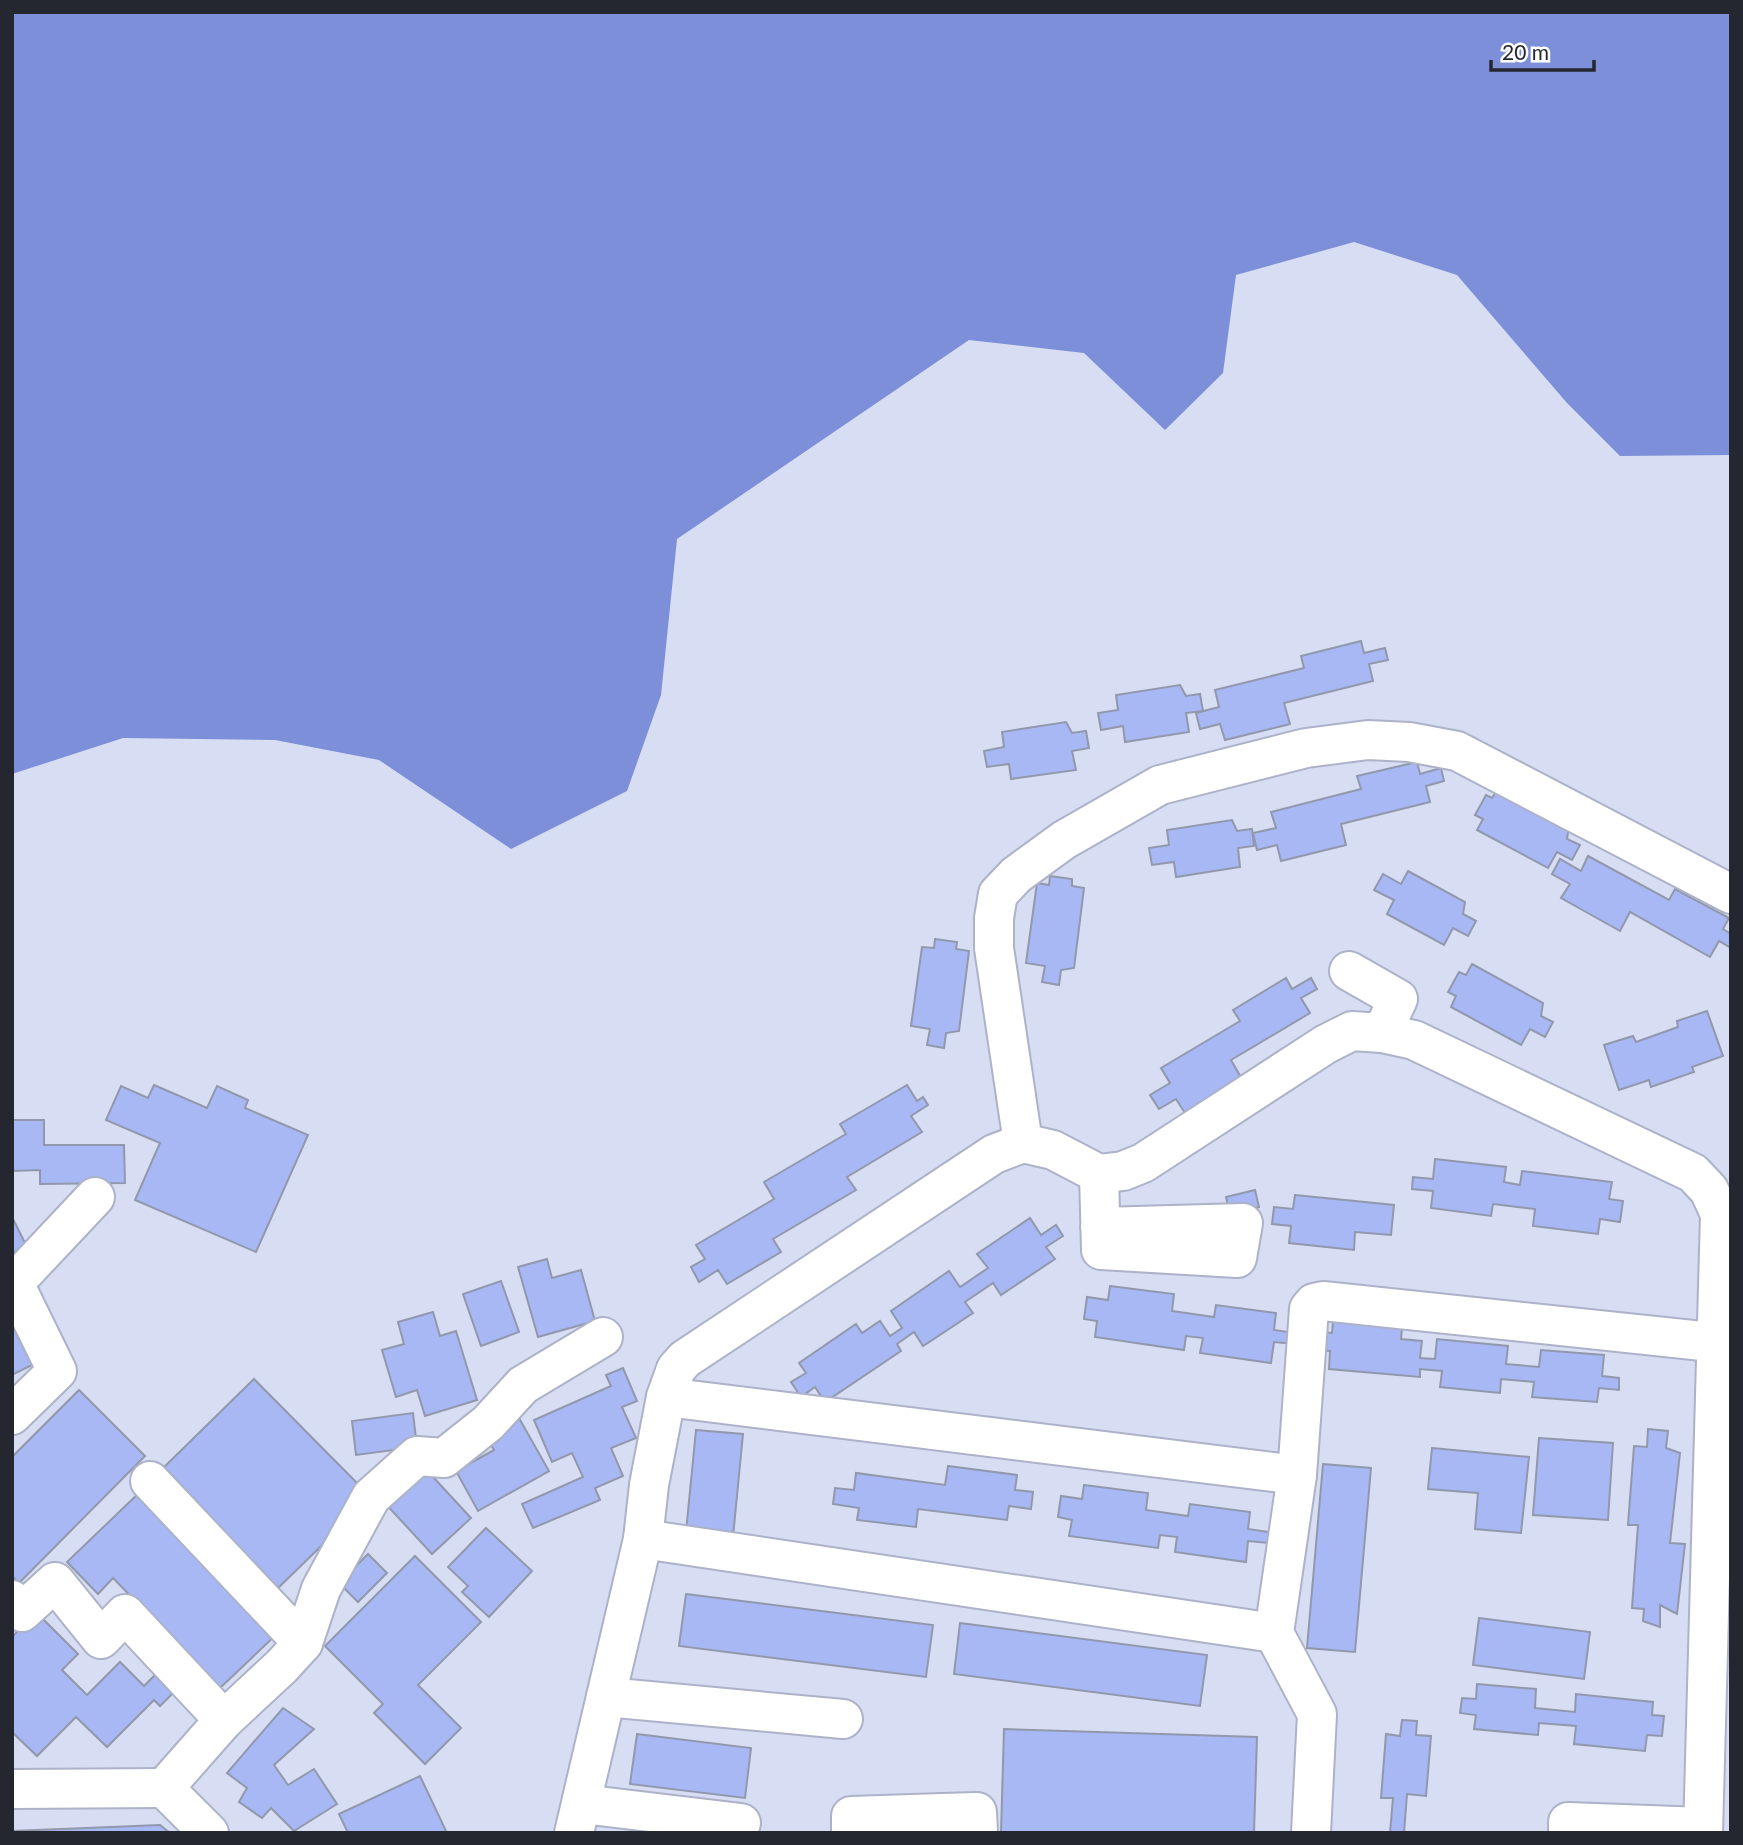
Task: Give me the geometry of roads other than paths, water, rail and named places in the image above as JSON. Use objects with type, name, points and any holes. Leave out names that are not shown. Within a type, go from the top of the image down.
[{"type":"street","points":[[1023,1143],[994,948],[994,918],[998,894],[1016,875],[1064,840],[1160,785],[1306,748],[1368,740],[1409,742],[1457,751],[1731,894]]},
{"type":"street","points":[[1349,971],[1398,999],[1382,1033]]},
{"type":"street","points":[[741,1823],[578,1819],[643,1539],[649,1485],[666,1397],[676,1369],[699,1347],[995,1154],[1023,1143],[1053,1150],[1099,1174],[1124,1171],[1143,1163],[1326,1044],[1352,1031],[1382,1033],[1414,1040],[1693,1173],[1709,1190],[1720,1214],[1723,1343],[1703,1830],[1569,1822],[1568,1833]]},
{"type":"street","points":[[1099,1174],[1100,1227]]},
{"type":"street","points":[[12,1415],[57,1371],[13,1283],[95,1197]]},
{"type":"street","points":[[1311,1833],[1317,1714],[1274,1633],[1297,1475],[1309,1309],[1314,1303],[1322,1301],[1723,1343]]},
{"type":"street","points":[[164,1787],[224,1720],[303,1643],[321,1589],[371,1497],[417,1456],[444,1458],[488,1423],[523,1385],[603,1338]]},
{"type":"street","points":[[666,1397],[1297,1475]]},
{"type":"street","points":[[150,1481],[303,1643]]},
{"type":"street","points":[[643,1539],[1274,1633]]},
{"type":"street","points":[[12,1600],[22,1612],[55,1582],[101,1639],[125,1614],[224,1720]]},
{"type":"street","points":[[606,1697],[843,1718]]},
{"type":"street","points":[[12,1789],[164,1787],[209,1833]]},
{"type":"street","points":[[851,1833],[851,1816],[942,1823],[977,1812],[978,1833]]},
{"type":"water","points":[[12,12],[1731,12],[1731,455],[1620,456],[1567,403],[1457,275],[1354,242],[1236,275],[1223,373],[1165,430],[1084,353],[969,340],[677,539],[661,695],[627,791],[511,849],[379,760],[275,740],[123,738],[12,774]]}]
